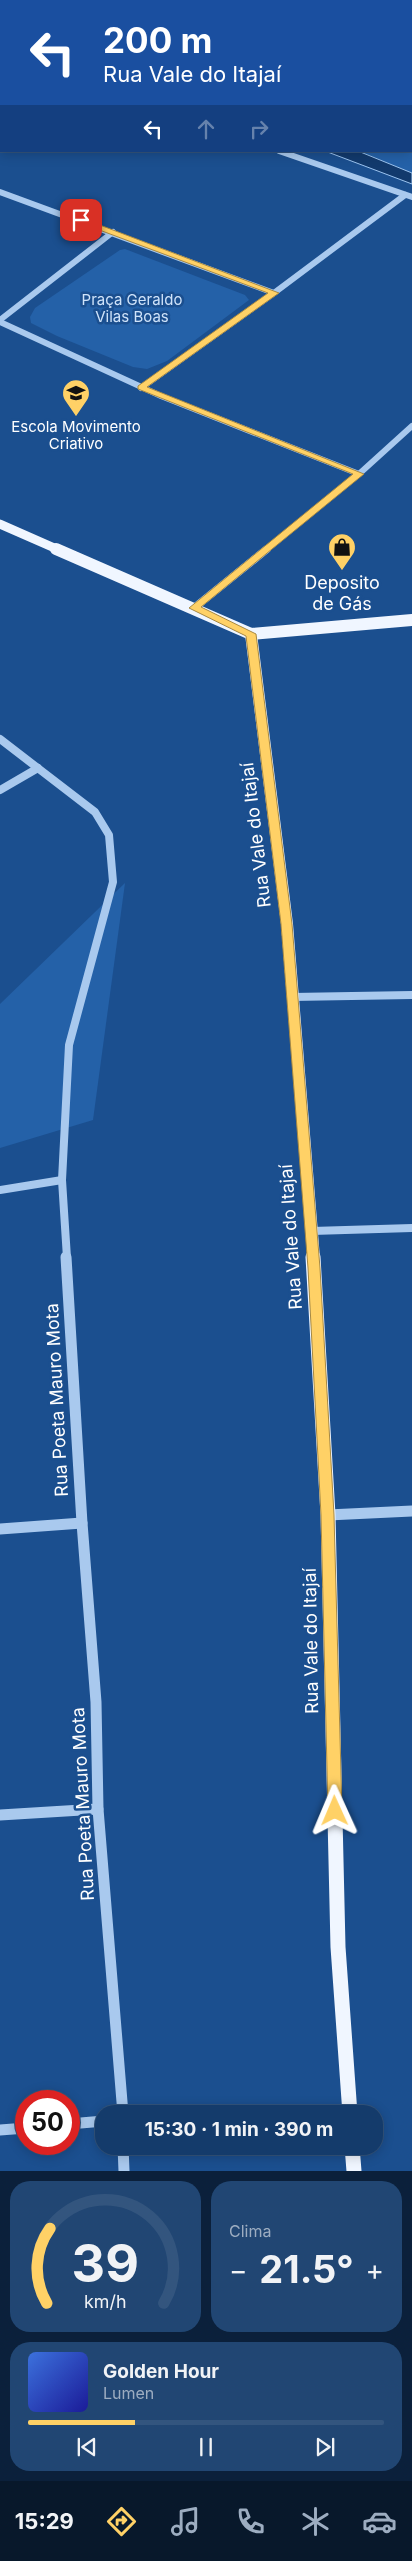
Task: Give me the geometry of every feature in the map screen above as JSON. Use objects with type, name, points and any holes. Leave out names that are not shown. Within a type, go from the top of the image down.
[{"type":"main road","points":[[0,524],[251,634],[412,620]]},
{"type":"main road","name":"Rua Vale do Itajaí","points":[[251,634],[287,924],[312,1230],[328,1515],[338,1947],[349,2105]]},
{"type":"main road","points":[[353,2155],[354,2171]]},
{"type":"street","points":[[282,152],[409,196]]},
{"type":"street","points":[[0,192],[114,232],[274,293]]},
{"type":"street","points":[[141,388],[409,196]]},
{"type":"street","points":[[114,232],[0,321],[141,388],[359,474]]},
{"type":"street","points":[[194,608],[359,474],[412,426]]},
{"type":"street","name":"Rua Poeta Mauro Mota","points":[[0,739],[95,812],[108,835],[113,882],[69,1045],[62,1180],[82,1523],[96,1702],[98,1809],[121,2105]]},
{"type":"street","points":[[0,790],[38,768]]},
{"type":"street","points":[[292,996],[412,995]]},
{"type":"street","points":[[0,1190],[62,1180]]},
{"type":"street","points":[[312,1230],[412,1228]]},
{"type":"street","points":[[328,1515],[412,1511]]},
{"type":"street","points":[[0,1529],[82,1523]]},
{"type":"street","points":[[0,1815],[98,1809]]},
{"type":"street","points":[[80,2123],[95,2121]]},
{"type":"street","points":[[0,2130],[15,2129]]},
{"type":"street","points":[[123,2155],[124,2171]]},
{"type":"green space","points":[[361,152],[412,152],[412,173]]},
{"type":"green space","name":"Praça Geraldo Vilas Boas","points":[[125,249],[245,295],[249,300],[167,361],[147,369],[133,367],[57,336],[31,323],[30,317],[35,308],[120,250]]},
{"type":"green space","points":[[125,883],[93,1120],[0,1148],[0,1004]]},
{"type":"shaded area","points":[[328,152],[360,152],[412,173],[412,184]]},
{"type":"place","name":"Escola Movimento Criativo","points":[[76,417]]},
{"type":"place","name":"Deposito de Gás","points":[[342,571]]},
{"type":"route","points":[[81,220],[274,293],[232,321],[141,388],[359,474],[194,608],[251,634],[287,924],[312,1230],[328,1515],[335,1811]]}]
